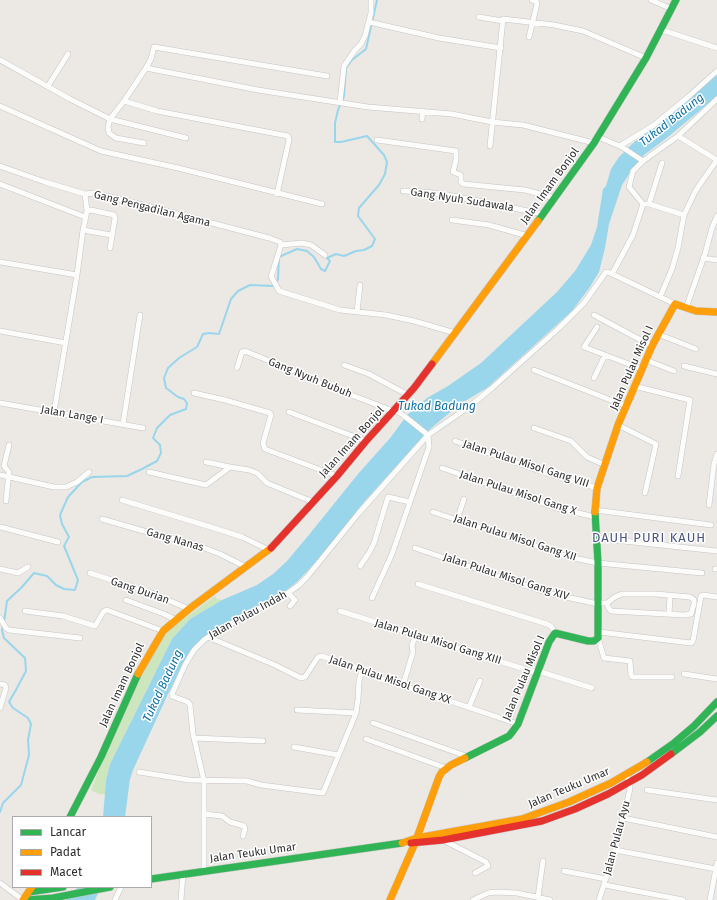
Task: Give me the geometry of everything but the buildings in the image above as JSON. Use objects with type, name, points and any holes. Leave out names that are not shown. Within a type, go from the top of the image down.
[{"type":"main road","name":"Jalan Imam Bonjol","points":[[71,816],[101,757],[138,674],[155,642],[163,631],[188,609],[269,550],[337,476],[366,441],[408,395],[528,236],[596,140],[662,30],[676,0]]},
{"type":"main road","points":[[675,304],[700,312],[717,312]]},
{"type":"main road","name":"Jalan Pulau Misol I","points":[[446,768],[509,736],[518,724],[549,642],[555,633],[588,641],[594,641],[598,635],[598,562],[595,514],[597,488],[618,425],[634,386],[658,334],[675,304]]},
{"type":"main road","name":"Jalan Teuku Umar","points":[[152,878],[405,843],[522,819],[569,802],[626,775],[657,756],[674,743],[694,726],[717,702]]},
{"type":"main road","name":"Jalan Teuku Umar","points":[[416,841],[443,840],[524,825],[542,821],[575,809],[630,783],[663,762],[717,716]]},
{"type":"main road","points":[[390,900],[416,841],[439,777],[446,768]]},
{"type":"main road","points":[[23,900],[30,889],[47,888]]},
{"type":"main road","points":[[27,900],[53,898],[104,888]]},
{"type":"street","points":[[340,102],[344,66],[351,54],[364,40],[372,23],[371,0]]},
{"type":"street","points":[[529,37],[537,3],[536,1],[532,0]]},
{"type":"street","points":[[651,0],[672,9]]},
{"type":"street","points":[[479,17],[503,21],[503,19],[554,25],[583,31],[646,58]]},
{"type":"street","points":[[490,146],[503,21]]},
{"type":"street","points":[[372,23],[439,38],[501,48]]},
{"type":"street","points":[[662,30],[717,48]]},
{"type":"street","points":[[144,143],[116,138],[112,136],[108,130],[110,119],[146,68],[151,59],[154,47],[327,76]]},
{"type":"street","points":[[48,86],[68,54]]},
{"type":"street","points":[[0,60],[70,99],[110,119],[186,138]]},
{"type":"street","points":[[146,68],[258,90],[347,104],[458,115],[492,122],[523,125],[596,140],[621,147],[642,160]]},
{"type":"street","points":[[621,147],[654,124],[688,97],[717,71]]},
{"type":"street","points":[[684,215],[646,204],[629,187],[633,171],[642,160],[678,136],[717,99]]},
{"type":"street","points":[[124,101],[157,111],[288,136],[289,140],[277,194]]},
{"type":"street","points":[[0,106],[101,151],[178,168],[277,194],[322,204]]},
{"type":"street","points":[[422,120],[423,111]]},
{"type":"street","points":[[660,297],[672,269],[678,248],[684,215],[696,190],[717,160],[678,136]]},
{"type":"street","points":[[377,140],[456,151],[456,160],[452,172],[461,175],[461,182],[463,184],[525,190],[555,198]]},
{"type":"street","name":"Jalan Pulau Indah","points":[[204,871],[204,781],[194,738],[190,703],[172,696],[190,656],[200,643],[208,636],[288,593],[307,577],[358,514],[427,435],[470,406],[492,388],[559,328],[584,303],[609,273],[633,235],[662,163]]},
{"type":"street","name":"Gang Pengadilan Agama","points":[[0,166],[85,194],[94,193],[147,206],[269,238],[280,242],[281,245]]},
{"type":"street","points":[[0,184],[86,214]]},
{"type":"street","name":"Gang Nyuh Sudawala","points":[[403,191],[448,195],[544,214]]},
{"type":"street","points":[[54,412],[77,275],[82,230],[86,214],[85,194]]},
{"type":"street","points":[[86,214],[91,210],[114,215],[115,218],[110,248]]},
{"type":"street","points":[[686,308],[717,216]]},
{"type":"street","points":[[452,220],[489,225],[528,236]]},
{"type":"street","points":[[82,230],[111,236]]},
{"type":"street","points":[[325,255],[311,245],[302,243],[281,245],[274,271],[271,276],[278,291],[327,307],[357,312],[386,314],[455,333]]},
{"type":"street","points":[[703,258],[717,260]]},
{"type":"street","points":[[0,262],[77,275]]},
{"type":"street","points":[[609,273],[675,304]]},
{"type":"street","points":[[357,312],[360,285]]},
{"type":"street","points":[[123,424],[140,315]]},
{"type":"street","points":[[594,315],[652,346]]},
{"type":"street","points":[[597,327],[584,347],[642,369]]},
{"type":"street","points":[[0,331],[66,342]]},
{"type":"street","points":[[658,334],[696,349]]},
{"type":"street","name":"Gang Nyuh Bubuh","points":[[237,368],[242,352],[245,351],[320,383],[394,411]]},
{"type":"street","points":[[594,378],[605,355]]},
{"type":"street","points":[[646,360],[674,371]]},
{"type":"street","points":[[344,365],[369,374],[408,395]]},
{"type":"street","points":[[684,366],[717,374]]},
{"type":"street","points":[[534,370],[626,406]]},
{"type":"street","points":[[634,386],[690,400],[678,476]]},
{"type":"street","points":[[194,393],[225,400],[269,413],[271,415],[263,443],[264,449],[337,476]]},
{"type":"street","name":"Jalan Lange I","points":[[0,403],[144,428]]},
{"type":"street","points":[[372,598],[392,554],[428,451],[427,435],[403,415],[394,411]]},
{"type":"street","points":[[289,412],[366,441]]},
{"type":"street","points":[[618,425],[656,444],[645,493]]},
{"type":"street","points":[[534,428],[571,441],[587,457],[604,465]]},
{"type":"street","name":"Jalan Pulau Misol Gang VIII","points":[[455,441],[540,471],[597,488]]},
{"type":"street","points":[[6,501],[9,472],[4,466],[9,445]]},
{"type":"street","points":[[709,505],[714,464],[717,454]]},
{"type":"street","points":[[206,462],[254,472],[267,483],[313,502]]},
{"type":"street","points":[[149,472],[206,485],[230,467]]},
{"type":"street","name":"Jalan Pulau Misol Gang X","points":[[442,468],[557,508],[595,514],[711,525]]},
{"type":"street","points":[[0,475],[54,487],[66,487],[77,482],[89,472]]},
{"type":"street","points":[[360,566],[374,543],[388,497],[410,502]]},
{"type":"street","points":[[457,520],[464,499]]},
{"type":"street","points":[[122,500],[242,537],[269,550]]},
{"type":"street","name":"Jalan Pulau Misol Gang XII","points":[[433,512],[569,557],[598,562],[702,573]]},
{"type":"street","name":"Gang Nanas","points":[[102,519],[191,543],[220,554],[246,567]]},
{"type":"street","points":[[0,526],[58,542]]},
{"type":"street","points":[[596,538],[717,551]]},
{"type":"street","name":"Jalan Pulau Misol Gang XIV","points":[[415,548],[548,593],[598,603],[608,603]]},
{"type":"street","points":[[0,569],[18,573],[28,567]]},
{"type":"street","name":"Gang Durian","points":[[90,573],[154,594],[188,609]]},
{"type":"street","points":[[418,584],[547,624],[552,627],[555,633]]},
{"type":"street","points":[[288,593],[295,600],[290,606]]},
{"type":"street","points":[[622,594],[656,594],[690,597],[694,600],[691,614],[684,615],[611,611],[608,607],[608,603],[615,597],[622,594]]},
{"type":"street","points":[[669,614],[670,596]]},
{"type":"street","points":[[672,677],[632,677],[630,661],[604,658],[598,635],[691,643],[693,641],[701,596],[717,597]]},
{"type":"street","points":[[126,600],[176,620]]},
{"type":"street","points":[[25,611],[63,616],[95,626],[98,624],[104,611],[107,610],[163,631]]},
{"type":"street","name":"Jalan Pulau Misol Gang XIII","points":[[340,611],[592,688]]},
{"type":"street","points":[[0,619],[6,628],[10,630],[80,638]]},
{"type":"street","points":[[403,686],[413,652],[412,645],[416,635]]},
{"type":"street","name":"Jalan Pulau Misol Gang XX","points":[[208,636],[301,678],[305,677],[319,656],[362,670],[375,677],[518,724]]},
{"type":"street","points":[[139,772],[204,781],[247,781],[261,785],[321,793],[324,790],[356,713],[358,681],[362,670]]},
{"type":"street","points":[[684,674],[717,679]]},
{"type":"street","points":[[469,707],[480,681]]},
{"type":"street","points":[[0,684],[5,685],[6,688],[0,708]]},
{"type":"street","points":[[297,710],[356,713]]},
{"type":"street","points":[[373,723],[469,757]]},
{"type":"street","points":[[194,738],[263,741]]},
{"type":"street","points":[[366,739],[446,768]]},
{"type":"street","points":[[294,747],[338,755]]},
{"type":"street","points":[[626,775],[630,783]]},
{"type":"street","name":"Jalan Pulau Ayu","points":[[599,900],[623,818],[630,783]]},
{"type":"street","points":[[647,790],[717,800]]},
{"type":"street","points":[[204,814],[222,816],[230,822],[244,826],[245,829],[243,836]]},
{"type":"street","points":[[623,818],[717,837]]},
{"type":"street","points":[[443,840],[488,863],[488,866],[475,873]]},
{"type":"street","points":[[614,850],[716,869]]},
{"type":"street","points":[[538,897],[544,861]]},
{"type":"street","points":[[710,900],[717,863]]},
{"type":"street","points":[[564,871],[582,874],[605,882],[683,900]]},
{"type":"street","points":[[181,900],[183,874]]},
{"type":"street","points":[[0,883],[23,900]]},
{"type":"street","points":[[115,900],[121,888]]},
{"type":"street","points":[[473,900],[488,893],[496,892],[517,893],[550,900]]},
{"type":"green space","points":[[215,596],[217,599],[222,600],[190,619],[172,639],[110,764],[106,780],[105,794],[99,794],[91,790],[106,752],[154,649],[171,628]]},
{"type":"water","name":"Tukad Badung","points":[[717,74],[717,96],[644,155],[622,185],[609,224],[599,272],[572,311],[487,388],[460,404],[429,430],[364,502],[322,555],[298,581],[278,597],[213,631],[180,670],[168,694],[133,770],[130,779],[125,816],[103,816],[106,780],[110,764],[172,639],[190,619],[222,600],[257,585],[273,574],[287,561],[358,474],[391,437],[407,415],[427,398],[448,386],[481,363],[557,292],[575,271],[591,245],[597,227],[603,189],[606,186],[611,169],[619,157],[632,144]]},
{"type":"water","points":[[77,888],[101,888],[95,900],[66,900]]},
{"type":"waterway","points":[[4,622],[7,601],[34,573],[47,576],[56,585],[64,589],[75,590],[78,580],[64,546],[69,537],[62,524],[60,515],[68,497],[82,482],[92,477],[127,476],[157,461],[161,453],[160,445],[153,438],[157,428],[170,415],[186,409],[187,403],[184,399],[178,397],[166,388],[164,378],[168,368],[179,358],[197,347],[203,334],[219,334],[231,299],[238,291],[250,285],[274,286],[278,279],[279,257],[297,249],[307,251],[314,257],[321,269],[325,271],[330,261],[327,258],[336,254],[344,256],[372,246],[375,239],[358,216],[359,208],[379,185],[385,174],[387,162],[384,155],[367,136],[335,142],[335,123],[338,110],[344,96],[346,68],[352,60],[366,49],[377,0]]},
{"type":"waterway","points":[[0,812],[3,803],[21,785],[29,755],[28,740],[31,724],[28,718],[13,708],[9,702],[26,671],[25,658],[4,638],[2,630],[3,626]]},
{"type":"traffic: fast","points":[[538,221],[594,143],[646,58],[676,0]]},
{"type":"traffic: fast","points":[[465,758],[509,736],[513,731],[518,724],[549,642],[555,633],[588,641],[594,641],[598,638],[598,563],[595,512]]},
{"type":"traffic: fast","points":[[71,816],[101,757],[138,674]]},
{"type":"traffic: fast","points":[[647,762],[674,743],[694,726],[717,702]]},
{"type":"traffic: fast","points":[[671,754],[700,732],[717,716]]},
{"type":"traffic: fast","points":[[152,879],[402,843]]},
{"type":"traffic: fast","points":[[29,892],[56,888]]},
{"type":"traffic: fast","points":[[27,900],[53,898],[105,888]]},
{"type":"traffic: slow","points":[[432,364],[538,221]]},
{"type":"traffic: slow","points":[[595,512],[597,488],[618,425],[652,346],[675,304],[696,311],[717,312]]},
{"type":"traffic: slow","points":[[138,674],[163,631],[189,609],[271,548]]},
{"type":"traffic: slow","points":[[390,900],[415,843],[439,777],[442,772],[451,765],[465,758]]},
{"type":"traffic: slow","points":[[402,843],[417,838],[522,819],[569,802],[611,783],[647,762]]},
{"type":"traffic: slow","points":[[23,900],[31,888]]},
{"type":"traffic: jam","points":[[271,548],[337,476],[366,441],[414,388],[432,364]]},
{"type":"traffic: jam","points":[[411,843],[443,840],[542,821],[575,809],[608,794],[642,775],[671,754]]},
{"type":"district","name":"DAUH PURI KAUH","points":[[649,538]]}]
